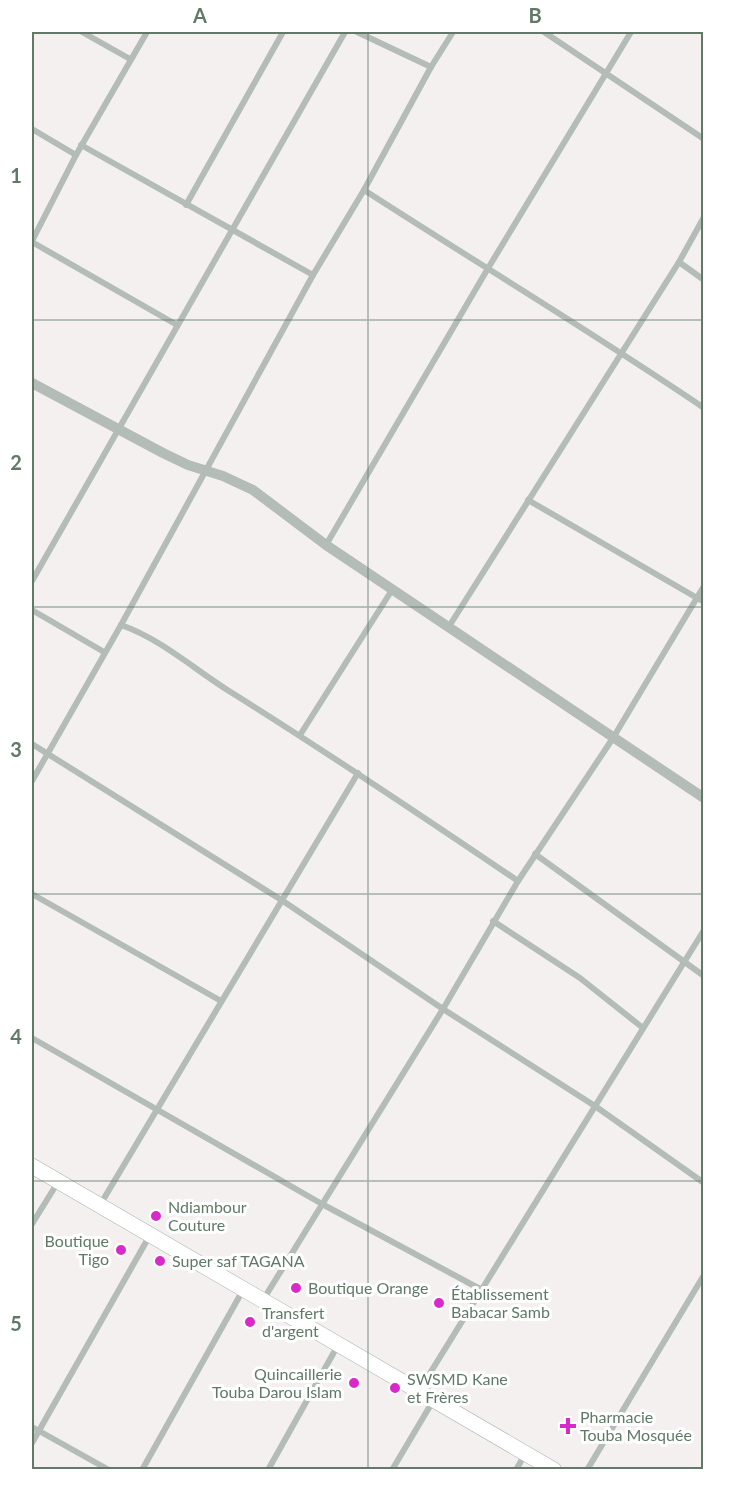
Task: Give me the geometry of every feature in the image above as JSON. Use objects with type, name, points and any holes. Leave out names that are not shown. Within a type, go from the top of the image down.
[{"type":"main road","points":[[32,1166],[554,1470]]},
{"type":"street","points":[[82,32],[130,59]]},
{"type":"street","points":[[147,32],[76,155],[32,241],[177,325]]},
{"type":"street","points":[[186,205],[283,32]]},
{"type":"street","points":[[32,581],[345,32]]},
{"type":"street","points":[[357,32],[431,68]]},
{"type":"street","points":[[32,781],[314,275],[453,32]]},
{"type":"street","points":[[544,32],[704,139]]},
{"type":"street","points":[[326,545],[487,270],[631,32]]},
{"type":"street","points":[[32,129],[76,155]]},
{"type":"street","points":[[81,146],[314,275]]},
{"type":"street","points":[[364,190],[487,270],[621,352],[704,408]]},
{"type":"street","points":[[448,628],[679,262],[704,217]]},
{"type":"street","points":[[679,262],[704,280]]},
{"type":"street","points":[[33,387],[163,453],[253,490],[326,545],[704,798]]},
{"type":"street","points":[[528,500],[704,602]]},
{"type":"street","points":[[262,1300],[443,1009],[493,921],[613,738],[704,586]]},
{"type":"street","points":[[300,735],[392,590]]},
{"type":"street","points":[[32,610],[104,652]]},
{"type":"street","points":[[121,625],[137,630],[153,639],[518,881]]},
{"type":"street","points":[[32,744],[283,901],[443,1009],[595,1106],[704,1183]]},
{"type":"street","points":[[100,1206],[156,1108],[283,901],[358,773]]},
{"type":"street","points":[[535,854],[704,976]]},
{"type":"street","points":[[32,894],[220,1001]]},
{"type":"street","points":[[493,921],[580,978],[643,1028]]},
{"type":"street","points":[[418,1392],[704,930]]},
{"type":"street","points":[[32,1038],[322,1204],[482,1290]]},
{"type":"street","points":[[32,1224],[58,1182]]},
{"type":"street","points":[[32,1443],[35,1429],[150,1235]]},
{"type":"street","points":[[587,1470],[704,1275]]},
{"type":"street","points":[[142,1470],[243,1289]]},
{"type":"street","points":[[268,1470],[338,1345]]},
{"type":"street","points":[[392,1470],[433,1401]]},
{"type":"street","points":[[35,1429],[109,1470]]},
{"type":"street","points":[[516,1470],[525,1454]]},
{"type":"place","name":"Ndiambour Couture","points":[[156,1216]]},
{"type":"place","name":"Boutique Tigo","points":[[121,1250]]},
{"type":"place","name":"Super saf TAGANA","points":[[160,1261]]},
{"type":"place","name":"Boutique Orange","points":[[296,1288]]},
{"type":"place","name":"Établissement Babacar Samb","points":[[439,1303]]},
{"type":"place","name":"Transfert d'argent","points":[[250,1322]]},
{"type":"place","name":"Quincaillerie Touba Darou Islam","points":[[354,1383]]},
{"type":"place","name":"SWSMD Kane et Frères","points":[[395,1388]]},
{"type":"place","name":"Pharmacie Touba Mosquée","points":[[568,1426]]}]
